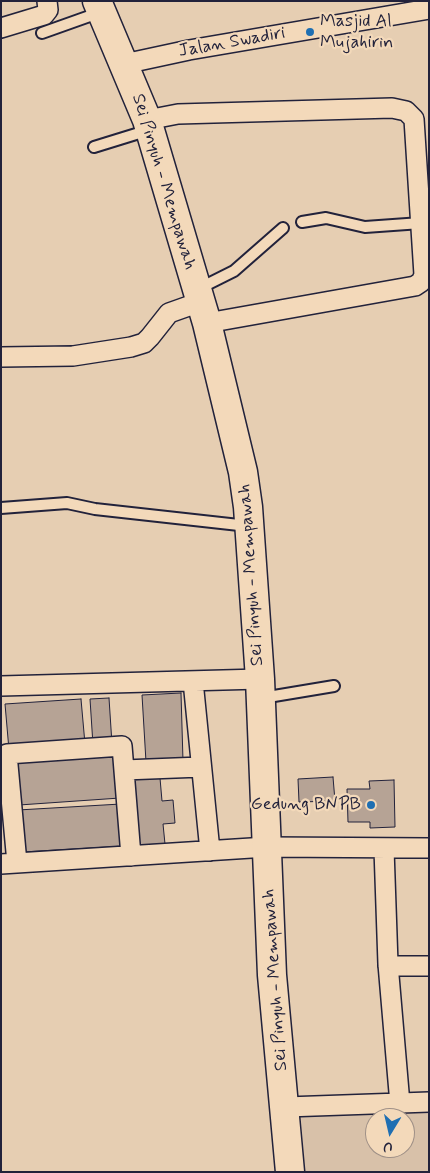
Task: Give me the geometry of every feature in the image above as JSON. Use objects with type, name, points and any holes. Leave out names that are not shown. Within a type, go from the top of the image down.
[{"type":"highway","name":"Sei Pinyuh - Mempawah","points":[[100,6],[149,125],[201,305],[242,464],[243,526],[260,689],[272,975],[286,1107],[290,1172]]},
{"type":"street","points":[[1,28],[44,15],[48,10],[47,1]]},
{"type":"street","name":"Jalan Swadiri","points":[[124,64],[199,48],[429,9]]},
{"type":"street","points":[[1,357],[73,356],[132,347],[144,343],[169,313],[201,305],[415,286],[421,282],[424,275],[414,119],[406,111],[399,108],[178,114],[149,125]]},
{"type":"street","points":[[193,681],[210,851]]},
{"type":"street","points":[[1,686],[193,681],[260,689]]},
{"type":"street","points":[[131,856],[122,746],[7,754],[9,863],[131,856],[267,847],[429,848]]},
{"type":"street","points":[[124,770],[201,766]]},
{"type":"street","points":[[384,849],[388,966],[400,1104]]},
{"type":"street","points":[[388,966],[429,966]]},
{"type":"street","points":[[286,1107],[429,1102]]},
{"type":"lane","points":[[42,33],[100,6]]},
{"type":"lane","points":[[94,148],[149,125]]},
{"type":"lane","points":[[302,222],[326,218],[365,227],[420,222]]},
{"type":"lane","points":[[201,305],[234,271],[283,228]]},
{"type":"lane","points":[[1,508],[68,503],[95,509],[243,526]]},
{"type":"lane","points":[[260,689],[334,686]]},
{"type":"shaded area","points":[[429,1110],[429,1172],[305,1172],[301,1117],[365,1114],[365,1158],[415,1158],[415,1111]]},
{"type":"building","points":[[181,693],[183,761],[146,762],[142,695]]},
{"type":"building","points":[[109,698],[112,744],[93,745],[90,699]]},
{"type":"building","points":[[81,699],[85,744],[9,750],[5,704]]},
{"type":"building","points":[[117,752],[120,798],[19,805],[14,760]]},
{"type":"building","points":[[333,777],[335,801],[299,802],[298,779]]},
{"type":"building","points":[[160,778],[162,801],[173,800],[175,823],[163,824],[165,844],[135,845],[130,780]]},
{"type":"building","name":"Gedung BNPB","points":[[394,780],[395,827],[370,828],[370,822],[348,822],[347,789],[370,789],[369,781]]},
{"type":"building","points":[[121,804],[124,846],[23,852],[18,810]]},
{"type":"place","name":"Masjid Al Mujahirin","points":[[310,32]]},
{"type":"place","name":"Gedung BNPB","points":[[371,805]]}]
